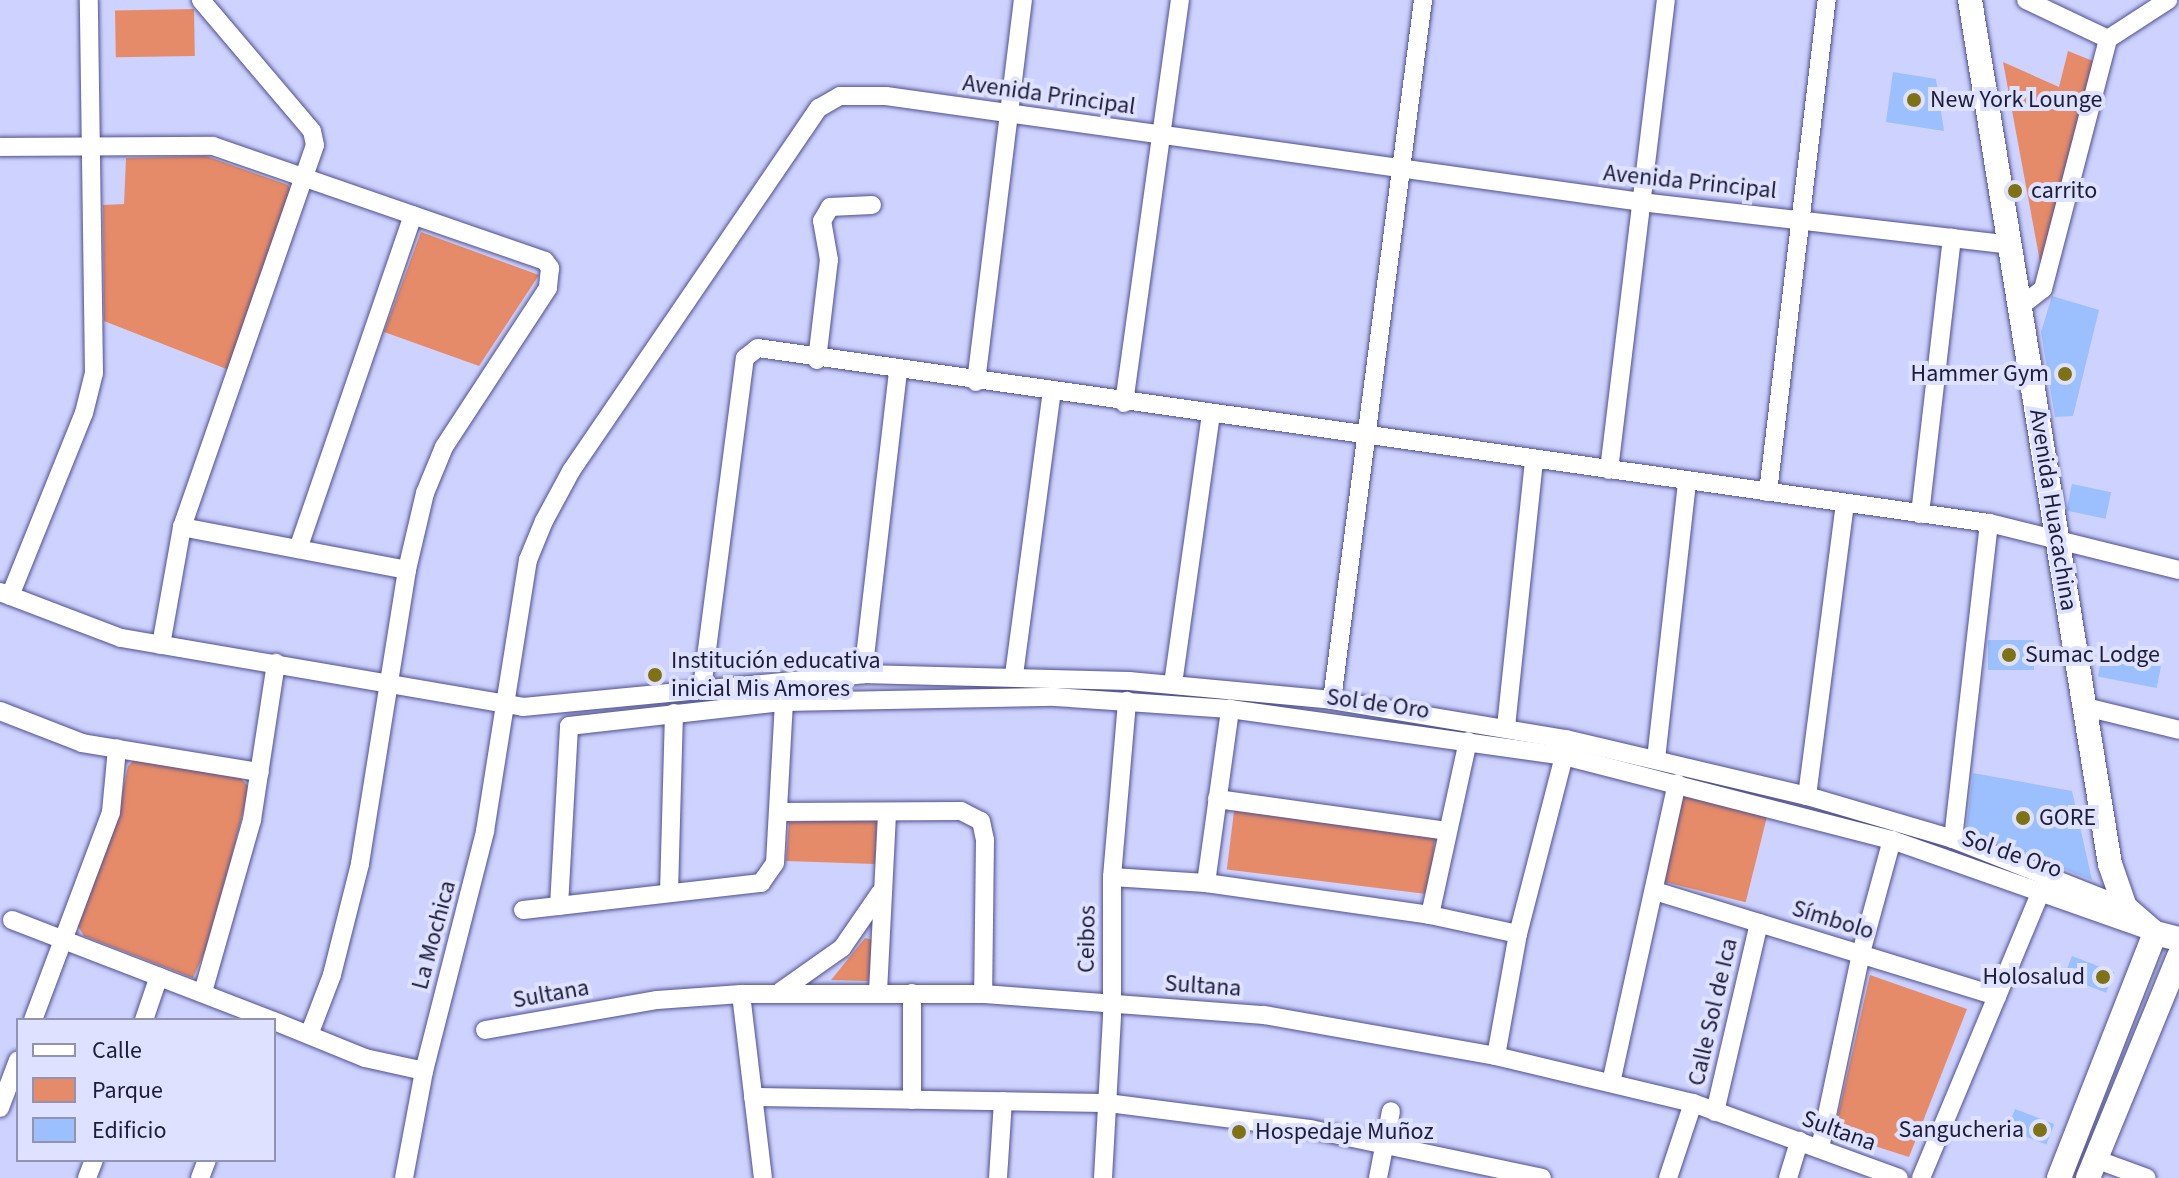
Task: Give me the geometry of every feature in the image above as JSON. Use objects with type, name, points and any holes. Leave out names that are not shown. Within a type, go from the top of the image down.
[{"type":"main road","name":"Avenida Huacachina","points":[[1970,0],[2110,864],[2125,907],[2155,933],[2179,939]]},
{"type":"main road","points":[[2059,1178],[2155,933]]},
{"type":"main road","points":[[2092,1168],[2179,956]]},
{"type":"street","points":[[89,0],[90,394],[5,594],[92,629],[161,645],[547,708],[702,688],[863,674],[1014,675],[1173,684],[1332,700],[1506,727],[1807,796],[1953,839],[2125,907]]},
{"type":"street","points":[[161,645],[182,527],[315,145],[312,131],[201,0]]},
{"type":"street","points":[[976,382],[1023,0]]},
{"type":"street","points":[[1124,403],[1180,0]]},
{"type":"street","points":[[1332,700],[1423,0]]},
{"type":"street","points":[[1609,470],[1666,0]]},
{"type":"street","points":[[1768,492],[1798,218],[1827,0]]},
{"type":"street","points":[[2026,0],[2108,39]]},
{"type":"street","points":[[2021,306],[2043,289],[2108,39],[2168,0]]},
{"type":"street","name":"Avenida Principal","points":[[505,703],[528,560],[544,521],[571,471],[819,108],[840,96],[886,96],[1641,202],[2012,245]]},
{"type":"street","points":[[0,147],[200,144],[545,261],[551,277],[444,447],[425,493],[407,570],[360,864],[332,975],[309,1035]]},
{"type":"street","points":[[817,360],[829,260],[822,221],[830,207],[872,205]]},
{"type":"street","points":[[298,549],[413,215]]},
{"type":"street","points":[[1920,514],[1952,238]]},
{"type":"street","points":[[702,688],[745,358],[758,348],[817,360],[1989,523],[2179,570]]},
{"type":"street","points":[[863,674],[898,371]]},
{"type":"street","points":[[1014,675],[1052,392]]},
{"type":"street","points":[[1173,684],[1211,415]]},
{"type":"street","points":[[1506,727],[1534,460]]},
{"type":"street","points":[[1656,759],[1687,481]]},
{"type":"street","points":[[1807,796],[1845,503]]},
{"type":"street","points":[[1953,839],[1989,523]]},
{"type":"street","points":[[182,527],[407,570]]},
{"type":"street","points":[[203,992],[239,873],[260,772],[276,663]]},
{"type":"street","name":"Sol de Oro","points":[[559,906],[569,726],[784,702],[1012,696],[1230,709],[1564,756],[1892,840],[2042,889],[2155,933]]},
{"type":"street","name":"Ceibos","points":[[1103,1178],[1111,1003],[1112,877],[1127,701]]},
{"type":"street","points":[[523,910],[761,883],[775,863],[784,702]]},
{"type":"street","name":"La Mochica","points":[[404,1178],[424,1071],[473,888],[505,703]]},
{"type":"street","points":[[2085,707],[2179,730]]},
{"type":"street","points":[[1206,883],[1230,709]]},
{"type":"street","points":[[0,711],[70,739],[260,772]]},
{"type":"street","points":[[669,892],[674,713]]},
{"type":"street","points":[[1430,915],[1468,741]]},
{"type":"street","points":[[34,1018],[111,812],[117,748]]},
{"type":"street","points":[[1496,1056],[1518,934],[1564,756]]},
{"type":"street","points":[[1611,1083],[1677,783]]},
{"type":"street","points":[[1217,799],[1447,831]]},
{"type":"street","points":[[778,812],[961,811],[981,821],[985,840],[983,994]]},
{"type":"street","points":[[878,992],[887,812]]},
{"type":"street","points":[[1820,1148],[1861,953],[1892,840]]},
{"type":"street","points":[[1112,877],[1206,883],[1430,915],[1518,934]]},
{"type":"street","points":[[777,993],[842,948],[884,887]]},
{"type":"street","points":[[1924,1171],[2042,889]]},
{"type":"street","name":"Símbolo","points":[[1655,891],[1997,996]]},
{"type":"street","points":[[12,920],[203,992],[263,1018]]},
{"type":"street","name":"Calle Sol de Ica","points":[[1715,1112],[1759,923]]},
{"type":"street","points":[[145,1018],[159,976]]},
{"type":"street","name":"Sultana","points":[[485,1030],[657,1000],[777,993],[983,994],[1276,1016],[1496,1056],[1693,1103],[1899,1178]]},
{"type":"street","points":[[912,993],[912,1100]]},
{"type":"street","points":[[741,994],[763,1178]]},
{"type":"street","points":[[276,1023],[365,1058],[424,1071]]},
{"type":"street","points":[[0,1108],[16,1065]]},
{"type":"street","points":[[753,1097],[1108,1103],[1384,1143],[1542,1178]]},
{"type":"street","points":[[998,1178],[1003,1101]]},
{"type":"street","points":[[1668,1178],[1693,1103]]},
{"type":"street","points":[[1378,1178],[1391,1111]]},
{"type":"street","points":[[1788,1178],[1799,1141]]},
{"type":"street","points":[[2092,1168],[2147,1178]]},
{"type":"green space","points":[[194,9],[195,56],[116,57],[115,10]]},
{"type":"green space","points":[[2068,51],[2093,61],[2041,267],[2003,62],[2059,87]]},
{"type":"green space","points":[[206,156],[288,185],[291,191],[229,370],[104,321],[103,205],[124,204],[126,158]]},
{"type":"green space","points":[[421,232],[539,275],[479,366],[384,332]]},
{"type":"green space","points":[[134,760],[241,778],[249,788],[211,938],[193,978],[84,936],[76,923],[118,813],[128,766]]},
{"type":"green space","points":[[1684,794],[1767,815],[1746,902],[1662,881]]},
{"type":"green space","points":[[1235,803],[1436,828],[1428,894],[1227,870]]},
{"type":"green space","points":[[877,818],[875,864],[786,861],[789,822]]},
{"type":"green space","points":[[865,938],[873,940],[869,981],[831,980]]},
{"type":"green space","points":[[1870,975],[1967,1009],[1909,1157],[1834,1133]]},
{"type":"building","name":"New York Lounge","points":[[1893,72],[1936,79],[1944,131],[1886,122]]},
{"type":"building","name":"Hammer Gym","points":[[2052,296],[2099,310],[2073,416],[2055,417],[2041,332]]},
{"type":"building","points":[[2072,484],[2111,492],[2106,519],[2066,510]]},
{"type":"building","name":"Sumac Lodge","points":[[1988,640],[2034,640],[2034,670],[1988,670]]},
{"type":"building","points":[[2102,655],[2161,666],[2157,688],[2098,677]]},
{"type":"building","name":"GORE","points":[[1973,773],[2072,791],[2092,880],[1966,831]]},
{"type":"building","points":[[2072,956],[2114,972],[2106,993],[2064,977]]},
{"type":"building","points":[[2015,1109],[2054,1124],[2046,1145],[2007,1130]]},
{"type":"place","name":"New York Lounge","points":[[1914,100]]},
{"type":"place","name":"carrito","points":[[2015,191]]},
{"type":"place","name":"Hammer Gym","points":[[2065,374]]},
{"type":"place","name":"Sumac Lodge","points":[[2009,655]]},
{"type":"place","name":"Institución educativa inicial Mis Amores","points":[[655,675]]},
{"type":"place","name":"GORE","points":[[2023,818]]},
{"type":"place","name":"Holosalud","points":[[2103,977]]},
{"type":"place","name":"Sangucheria","points":[[2040,1130]]},
{"type":"place","name":"Hospedaje Muñoz","points":[[1239,1132]]}]
